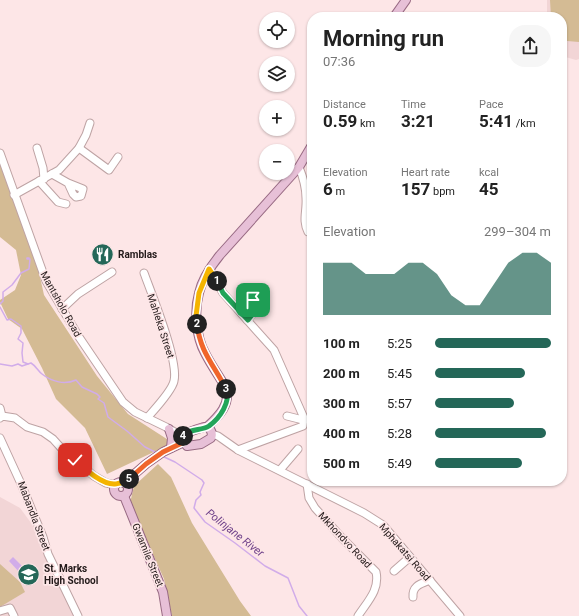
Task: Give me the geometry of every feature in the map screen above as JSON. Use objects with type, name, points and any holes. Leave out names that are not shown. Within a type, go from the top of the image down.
[{"type":"main road","points":[[398,12],[406,0]]},
{"type":"main road","points":[[184,438],[187,446],[201,444],[209,440],[210,430],[228,399],[226,388],[204,352],[198,335],[196,316],[199,293],[209,269],[300,167],[307,154]]},
{"type":"main road","points":[[164,452],[172,438],[169,429]]},
{"type":"main road","points":[[120,484],[195,429],[210,430]]},
{"type":"main road","name":"Gwamile Street","points":[[120,484],[128,488],[127,493],[124,496],[162,592],[167,616]]},
{"type":"street","points":[[14,195],[59,170],[79,148],[90,123]]},
{"type":"street","points":[[37,148],[43,168],[42,180],[58,202],[66,204]]},
{"type":"street","points":[[79,148],[108,170],[118,157]]},
{"type":"street","name":"Mantsholo Road","points":[[0,153],[46,281],[62,309],[123,402],[184,438]]},
{"type":"street","points":[[300,167],[306,198],[304,224],[307,230]]},
{"type":"street","points":[[52,174],[68,183]]},
{"type":"street","points":[[209,269],[223,293],[274,350],[304,420],[303,426],[238,450]]},
{"type":"street","points":[[62,309],[78,294],[112,272]]},
{"type":"street","name":"Mahleka Street","points":[[144,273],[172,357],[174,381],[170,390],[149,417]]},
{"type":"street","points":[[248,320],[255,311],[253,300]]},
{"type":"street","points":[[148,303],[156,307]]},
{"type":"street","points":[[0,408],[1,417],[15,418],[27,427],[43,432],[53,439],[62,449],[94,476],[106,483],[120,484]]},
{"type":"street","points":[[287,416],[304,420]]},
{"type":"street","name":"Mantsholo Road","points":[[149,417],[184,438]]},
{"type":"street","name":"Mphakatsi Road","points":[[210,430],[238,450],[307,484]]},
{"type":"street","name":"Mabandla Street","points":[[0,438],[22,486],[43,537],[48,554],[78,616]]},
{"type":"street","points":[[280,470],[298,449]]},
{"type":"street","name":"Mkhondvo Road","points":[[307,486],[309,498],[315,508],[376,572],[377,586],[361,614]]},
{"type":"street","name":"Mphakatsi Road","points":[[311,486],[364,512],[383,525],[460,616]]},
{"type":"street","points":[[394,571],[410,557]]},
{"type":"street","points":[[413,597],[412,591],[415,587],[430,580]]},
{"type":"street","points":[[0,611],[10,608],[14,616]]},
{"type":"shaded area","points":[[547,0],[579,0],[579,59],[576,60],[567,57],[567,12],[547,12]]},
{"type":"shaded area","points":[[550,0],[579,0],[579,42],[567,41],[567,12],[551,12]]},
{"type":"shaded area","points":[[0,153],[32,241],[44,295],[97,376],[128,414],[173,443],[107,474],[85,428],[56,399],[22,329],[8,319],[0,302],[0,300],[15,290],[21,275],[16,250],[0,237]]},
{"type":"shaded area","points":[[158,464],[171,477],[192,523],[240,601],[251,616],[172,616],[164,579],[130,503],[134,486]]},
{"type":"shaded area","name":"St. Marks High School","points":[[0,497],[20,508],[37,531],[75,616],[0,616]]},
{"type":"shaded area","points":[[13,557],[25,569],[20,573],[9,561]]},
{"type":"shaded area","points":[[0,564],[20,582],[25,592],[0,607]]},
{"type":"waterway","points":[[0,304],[3,301],[3,292],[12,285],[21,273],[29,269],[30,259],[27,259],[29,258]]},
{"type":"waterway","points":[[0,307],[7,320],[11,319],[21,326],[21,333],[18,339],[23,343],[23,362],[28,364]]},
{"type":"waterway","name":"Polinjane River","points":[[0,364],[12,366],[18,364],[22,366],[31,363],[42,374],[54,381],[72,382],[76,380],[82,387],[100,397],[98,399],[104,403],[108,417],[145,447],[157,453]]},
{"type":"waterway","name":"Polinjane River","points":[[162,456],[175,462],[202,480],[204,483],[200,492],[201,495],[196,500],[194,508],[205,522],[265,566],[288,578],[299,606],[307,616]]},
{"type":"place","name":"Ramblas","points":[[103,254]]},
{"type":"place","name":"St. Marks High School","points":[[28,574]]},
{"type":"route","points":[[75,460],[94,476],[106,483],[124,483],[163,452],[184,442],[183,437],[186,433],[195,429],[208,427],[226,405],[228,399],[226,388],[204,352],[198,335],[196,316],[199,293],[209,269],[223,293],[248,320],[255,311],[253,300]]}]
